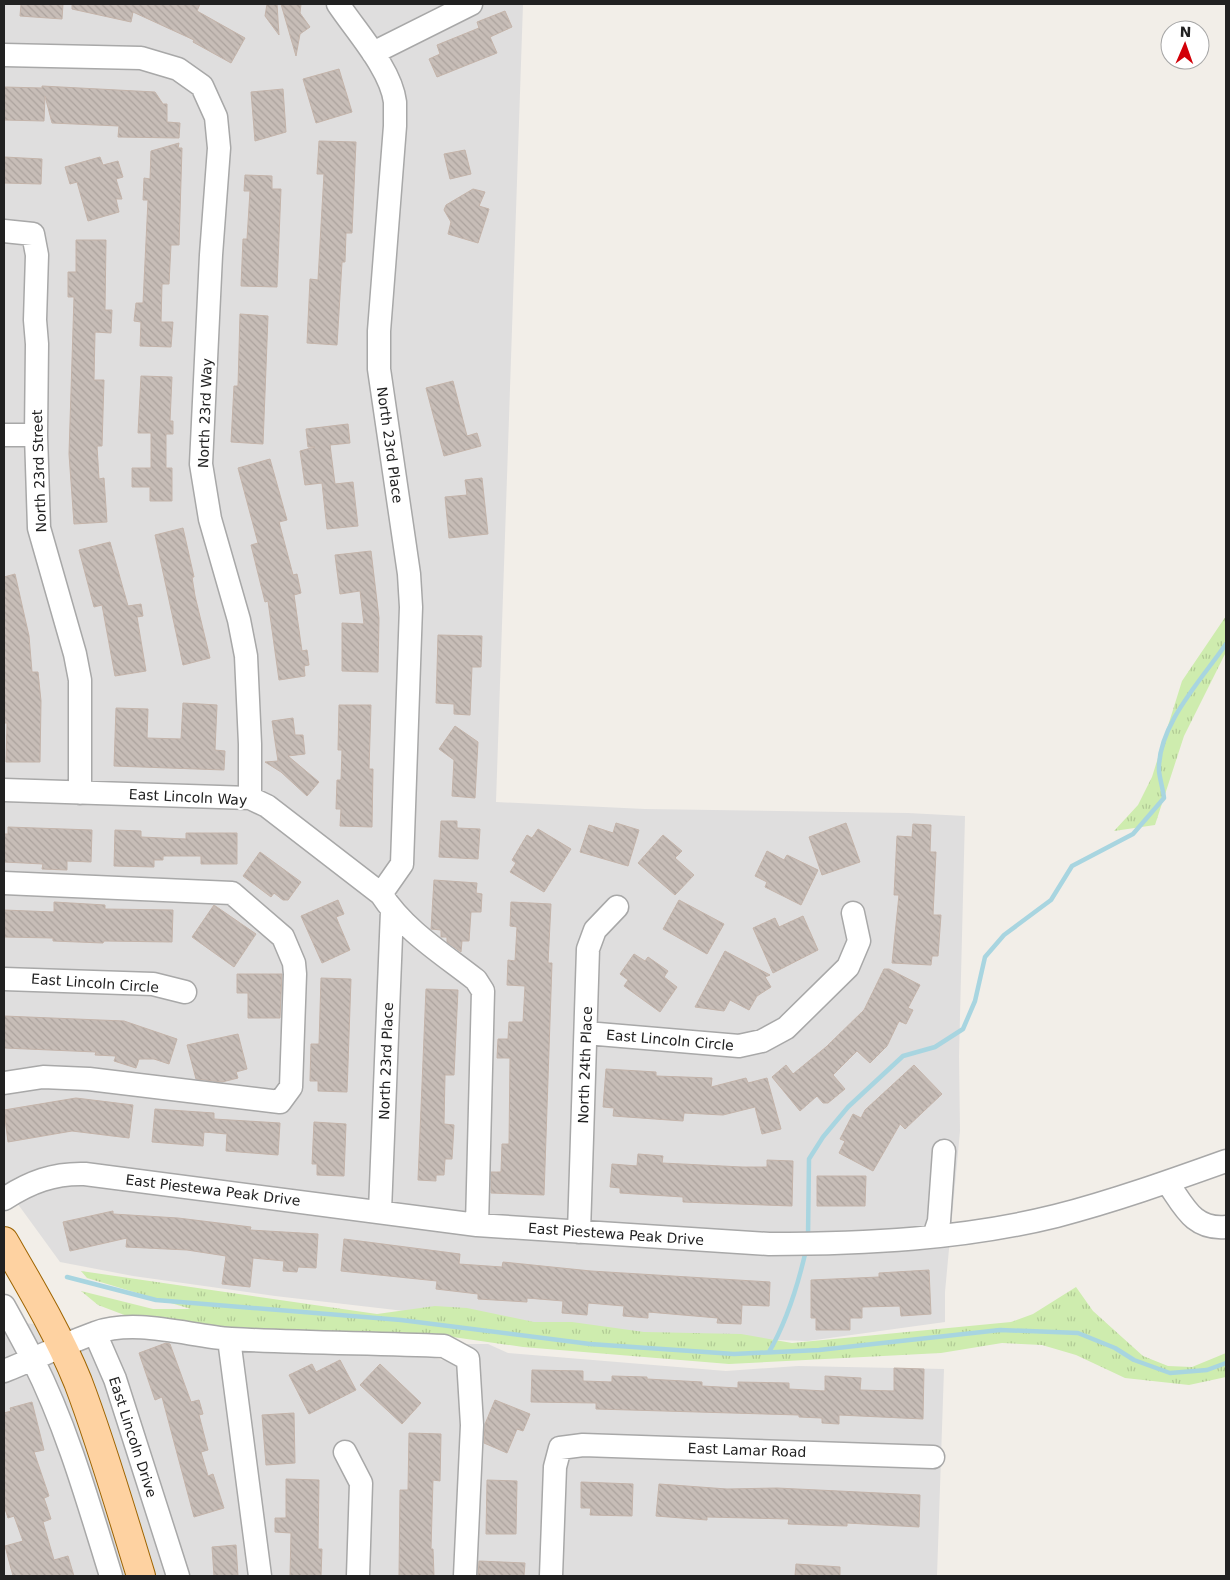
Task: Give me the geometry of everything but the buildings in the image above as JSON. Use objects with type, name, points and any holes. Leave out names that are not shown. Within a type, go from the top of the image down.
[{"type":"main road","points":[[4,1241],[61,1345],[77,1381],[106,1461],[141,1576]]},
{"type":"street","name":"North 23rd Place","points":[[338,4],[373,53],[389,82],[394,101],[395,126],[378,331],[378,369],[409,574],[411,607],[402,864],[386,903],[380,1211]]},
{"type":"street","points":[[373,53],[471,4]]},
{"type":"street","name":"North 23rd Way","points":[[4,55],[141,58],[178,69],[202,86],[216,117],[219,148],[211,255],[201,464],[210,519],[239,620],[246,656],[250,744],[250,798]]},
{"type":"street","name":"North 23rd Street","points":[[4,231],[33,234],[37,255],[35,320],[37,344],[38,528],[75,654],[80,680],[80,792]]},
{"type":"street","points":[[4,435],[36,435]]},
{"type":"street","name":"East Lincoln Way","points":[[4,790],[250,798],[267,806],[386,903],[476,980],[483,990],[477,1224]]},
{"type":"street","points":[[4,883],[224,890],[232,893],[283,937],[294,963],[295,974],[291,1087],[280,1102],[89,1079],[43,1077],[4,1083]]},
{"type":"street","name":"North 24th Place","points":[[579,1232],[588,949],[595,930],[617,907]]},
{"type":"street","name":"East Lincoln Circle","points":[[586,1033],[739,1046],[762,1041],[786,1028],[848,967],[859,941],[853,913]]},
{"type":"street","name":"East Lincoln Circle","points":[[4,978],[152,984],[185,992]]},
{"type":"street","points":[[934,1236],[939,1221],[944,1152]]},
{"type":"street","name":"East Piestewa Peak Drive","points":[[4,1199],[23,1187],[48,1177],[66,1173],[477,1224],[769,1244],[848,1243],[934,1236],[994,1228],[1054,1216],[1226,1162]]},
{"type":"street","points":[[1167,1182],[1196,1222],[1208,1227],[1226,1227]]},
{"type":"street","points":[[4,1306],[33,1360],[86,1495],[111,1576]]},
{"type":"street","points":[[4,1372],[33,1360],[61,1345],[111,1328],[160,1329],[229,1339],[444,1346],[468,1359],[472,1425],[465,1576]]},
{"type":"street","name":"East Lincoln Drive","points":[[95,1333],[115,1379],[178,1576]]},
{"type":"street","points":[[229,1339],[260,1576]]},
{"type":"street","name":"East Lamar Road","points":[[551,1576],[555,1467],[560,1448],[583,1445],[933,1457]]},
{"type":"street","points":[[345,1452],[361,1482],[358,1576]]},
{"type":"shaded area","points":[[4,4],[523,4],[496,802],[645,809],[908,813],[965,816],[959,1056],[960,1131],[945,1292],[945,1322],[808,1341],[603,1334],[275,1296],[133,1276],[60,1262],[4,1185]]},
{"type":"shaded area","points":[[4,1321],[213,1342],[407,1351],[455,1363],[465,1344],[488,1344],[508,1353],[726,1371],[798,1366],[944,1369],[937,1576],[4,1576]]},
{"type":"green space","points":[[1226,616],[1226,652],[1184,736],[1155,825],[1114,831],[1138,805],[1152,777],[1182,681]]},
{"type":"green space","points":[[81,1271],[377,1314],[435,1306],[467,1308],[534,1322],[572,1322],[644,1332],[741,1334],[792,1343],[1011,1322],[1033,1314],[1076,1287],[1093,1311],[1143,1356],[1168,1366],[1192,1367],[1226,1353],[1226,1377],[1189,1385],[1125,1378],[1076,1355],[1042,1345],[1002,1343],[941,1353],[729,1364],[523,1347],[439,1335],[293,1337],[127,1316],[98,1305],[81,1291],[153,1309],[191,1309],[87,1278]]},
{"type":"waterway","points":[[808,1237],[809,1159],[823,1137],[848,1107],[903,1056],[935,1047],[963,1029],[975,1001],[985,957],[1004,935],[1051,900],[1072,866],[1133,834],[1164,798],[1159,771],[1160,754],[1165,737],[1183,704],[1226,644]]},
{"type":"waterway","points":[[769,1352],[791,1302],[806,1250]]},
{"type":"waterway","points":[[67,1277],[156,1300],[401,1320],[590,1344],[734,1354],[819,1350],[1000,1330],[1078,1333],[1115,1348],[1134,1360],[1170,1373],[1207,1370],[1226,1363]]}]
